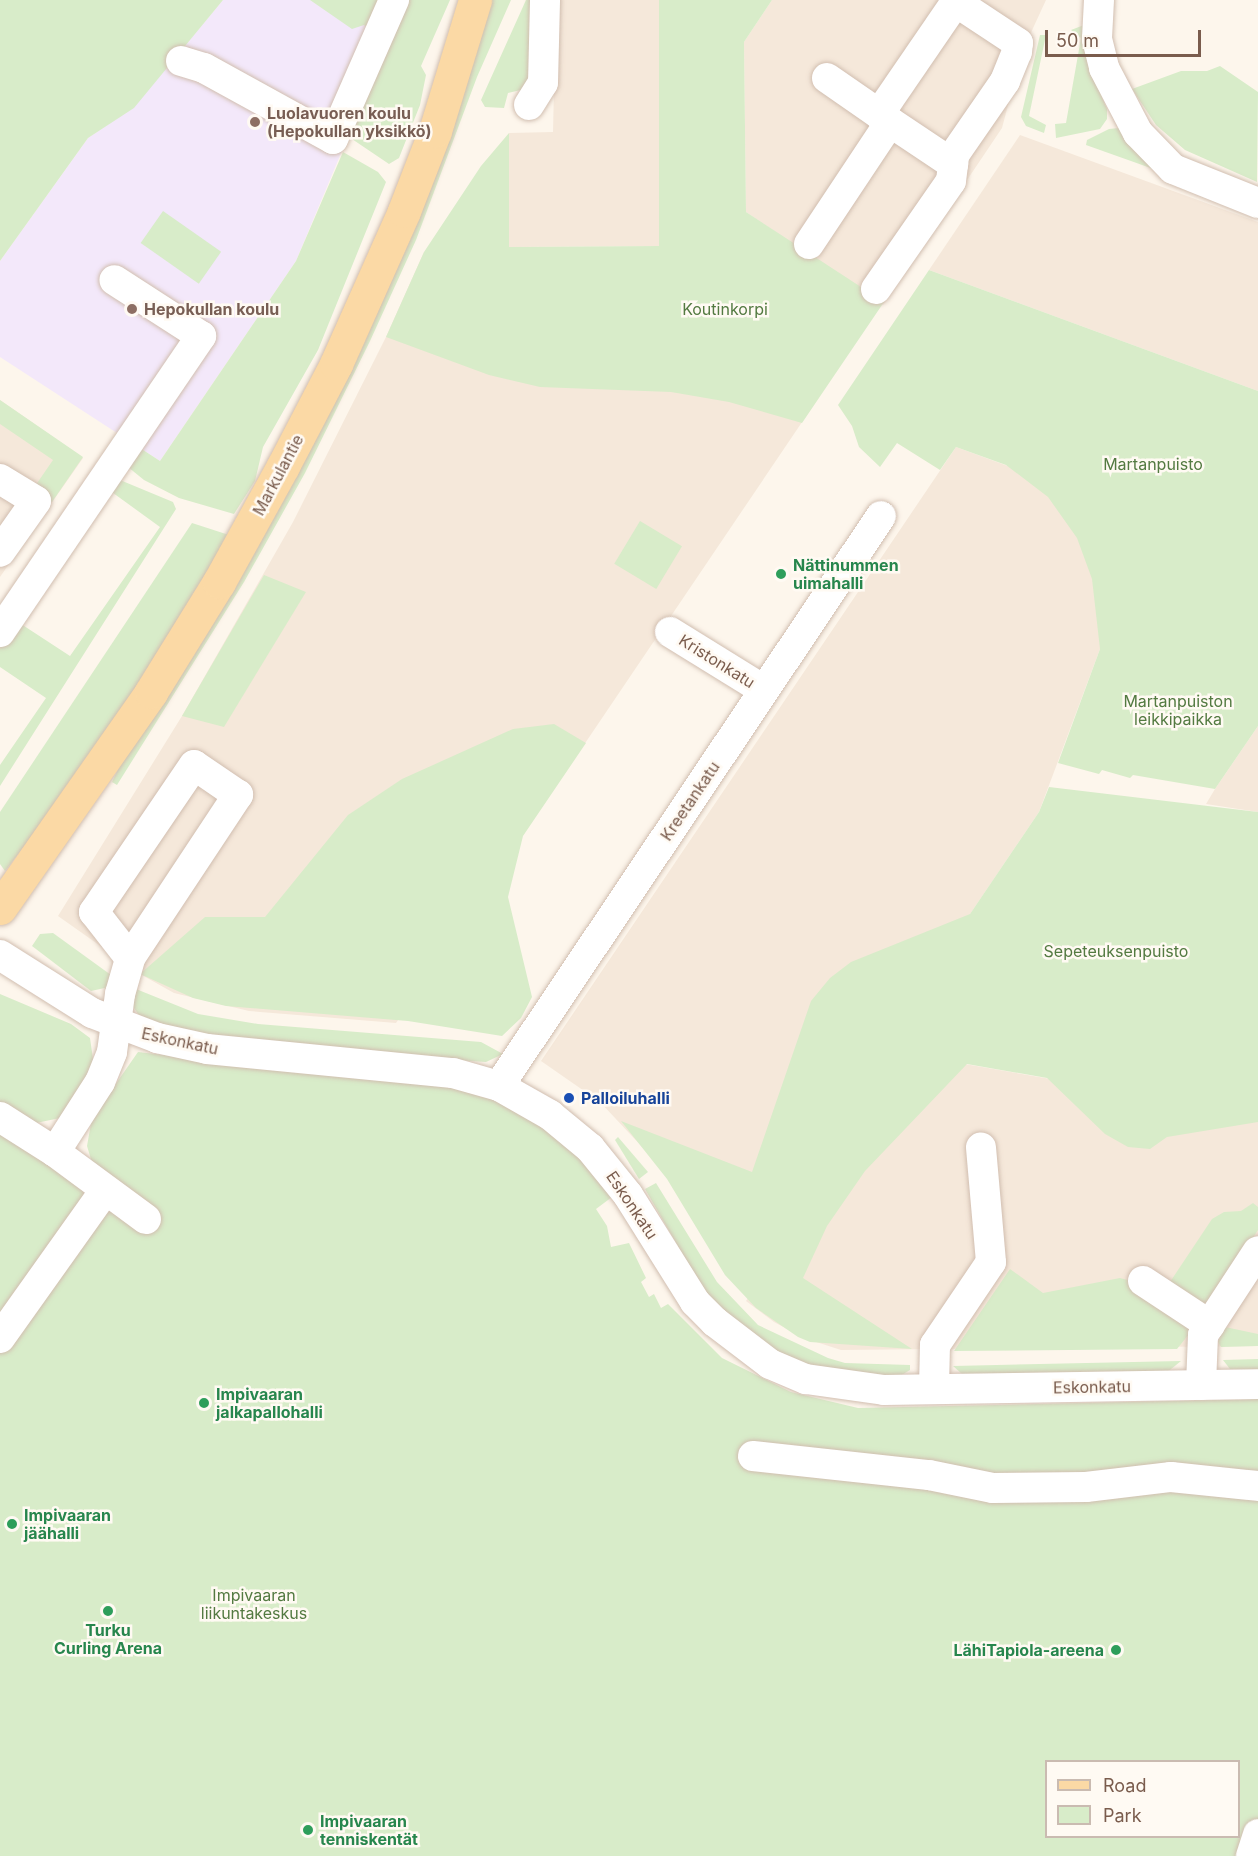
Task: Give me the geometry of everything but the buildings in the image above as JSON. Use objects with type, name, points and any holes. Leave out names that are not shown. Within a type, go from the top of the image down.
[{"type":"main road","name":"Markulantie","points":[[0,908],[151,693],[219,582],[288,456],[336,364],[404,211],[438,120],[475,0]]},
{"type":"street","points":[[181,61],[204,68],[333,139],[394,0]]},
{"type":"street","points":[[529,105],[543,83],[545,0]]},
{"type":"street","points":[[1099,0],[1096,29],[1104,68],[1119,103],[1155,153],[1173,169],[1258,203]]},
{"type":"street","points":[[809,244],[956,1],[1018,43],[1010,72],[954,155],[951,181],[876,289]]},
{"type":"street","points":[[827,78],[952,164]]},
{"type":"street","points":[[0,632],[201,336],[114,280]]},
{"type":"street","points":[[0,478],[36,501],[0,552]]},
{"type":"street","name":"Kreetankatu","points":[[499,1086],[881,516]]},
{"type":"street","name":"Kristonkatu","points":[[670,632],[764,690]]},
{"type":"street","points":[[55,1152],[108,1065],[130,958],[238,795],[194,765],[94,912],[130,958]]},
{"type":"street","name":"Eskonkatu","points":[[0,955],[53,991],[116,1024],[207,1049],[453,1073],[499,1086],[550,1115],[591,1149],[628,1195],[695,1302],[750,1351],[788,1372],[832,1386],[884,1390],[1258,1384]]},
{"type":"street","points":[[0,1117],[55,1152],[146,1219]]},
{"type":"street","points":[[934,1388],[935,1346],[991,1262],[981,1147]]},
{"type":"street","points":[[0,1338],[105,1190]]},
{"type":"street","points":[[1201,1385],[1201,1341],[1258,1251]]},
{"type":"street","points":[[1143,1281],[1210,1325]]},
{"type":"street","points":[[753,1456],[929,1475],[993,1488],[1086,1487],[1171,1477],[1258,1486]]},
{"type":"street","points":[[1251,1856],[1258,1834]]},
{"type":"shaded area","name":"Hepokullan koulu","points":[[223,0],[348,0],[387,43],[296,261],[160,461],[0,357],[0,261],[88,138],[134,107]]},
{"type":"shaded area","points":[[556,0],[659,0],[659,246],[509,247],[509,133],[553,132]]},
{"type":"shaded area","points":[[772,0],[1046,0],[1022,52],[1002,128],[883,305],[746,212],[744,42]]},
{"type":"shaded area","points":[[1020,135],[1258,222],[1258,391],[929,270]]},
{"type":"shaded area","points":[[424,252],[819,397],[396,1023],[249,1011],[174,993],[140,974],[58,916],[182,716],[293,522],[386,337]]},
{"type":"shaded area","points":[[0,400],[83,458],[0,577]]},
{"type":"shaded area","points":[[956,447],[1149,518],[1039,812],[794,1175],[661,1167],[600,1102],[541,1061]]},
{"type":"shaded area","points":[[1258,726],[1258,812],[1206,804],[1215,789]]},
{"type":"shaded area","points":[[913,1055],[1258,1115],[1258,1346],[841,1350],[804,1338],[774,1322],[746,1301]]},
{"type":"green space","points":[[0,0],[223,0],[134,108],[88,138],[0,261]]},
{"type":"green space","points":[[310,0],[386,0],[375,31],[364,25],[352,29]]},
{"type":"green space","points":[[399,0],[450,0],[421,66],[426,75],[420,105],[399,158],[389,164],[349,137]]},
{"type":"green space","points":[[487,0],[511,0],[477,77],[416,240],[370,341],[305,473],[244,582],[117,785],[112,782],[124,757],[206,631]]},
{"type":"green space","points":[[526,0],[536,0],[529,88],[508,93],[504,108],[485,107],[481,100]]},
{"type":"green space","name":"Koutinkorpi","points":[[659,0],[772,0],[744,42],[746,212],[884,302],[802,423],[729,402],[671,392],[540,387],[489,375],[386,337],[424,252],[481,166],[509,133],[509,247],[659,246]]},
{"type":"green space","points":[[1084,25],[1091,71],[1107,109],[1107,119],[1100,129],[1056,138],[1055,124],[1066,123],[1081,38],[1071,30]]},
{"type":"green space","points":[[1040,35],[1046,35],[1029,116],[1046,125],[1044,133],[1026,126],[1021,117]]},
{"type":"green space","points":[[1220,66],[1258,92],[1257,182],[1185,150],[1156,125],[1132,89],[1181,71],[1207,71]]},
{"type":"green space","points":[[1119,128],[1159,171],[1086,145],[1087,140],[1109,129]]},
{"type":"green space","points":[[343,152],[378,172],[386,182],[318,350],[263,447],[255,481],[234,514],[179,498],[144,480],[128,467],[140,448],[160,461],[296,261]]},
{"type":"green space","points":[[163,211],[221,252],[199,284],[141,243]]},
{"type":"green space","name":"Martanpuisto","points":[[929,270],[1258,391],[1258,726],[1215,789],[1133,775],[1130,778],[1102,770],[1099,774],[1058,763],[1100,649],[1092,579],[1077,538],[1048,497],[1006,465],[956,447],[940,470],[897,443],[880,467],[859,447],[852,426],[838,405]]},
{"type":"green space","points":[[0,400],[83,457],[52,502],[33,489],[53,460],[0,424]]},
{"type":"green space","points":[[120,480],[173,502],[176,509],[0,786],[0,765],[46,698],[0,667],[0,648],[18,622],[70,656],[160,527],[109,490]]},
{"type":"green space","points":[[640,521],[682,546],[656,589],[614,564]]},
{"type":"green space","points":[[192,523],[229,535],[177,627],[63,796],[5,871],[0,864],[0,812]]},
{"type":"green space","points":[[264,575],[306,592],[224,727],[182,716]]},
{"type":"green space","points":[[554,724],[586,743],[523,836],[508,897],[532,997],[521,1018],[502,1036],[408,1021],[226,1006],[193,998],[140,974],[205,917],[265,917],[348,815],[402,779],[513,729]]},
{"type":"green space","name":"Sepeteuksenpuisto","points":[[1049,787],[1258,812],[1258,1122],[1167,1137],[1150,1149],[1128,1147],[1105,1134],[1047,1078],[967,1064],[865,1171],[827,1226],[803,1278],[912,1349],[810,1342],[798,1337],[756,1308],[725,1275],[667,1179],[621,1121],[752,1172],[811,1001],[830,978],[851,962],[970,914],[1039,812]]},
{"type":"green space","points":[[53,933],[111,975],[109,987],[91,991],[32,946],[40,934]]},
{"type":"green space","points":[[131,987],[198,1014],[258,1024],[481,1042],[503,1054],[486,1062],[470,1061],[185,1032],[140,1017],[130,1002]]},
{"type":"green space","name":"Impivaaran liikuntakeskus","points":[[0,994],[71,1024],[90,1038],[94,1066],[60,1118],[36,1123],[93,1166],[87,1146],[92,1118],[138,1052],[453,1088],[496,1101],[542,1125],[584,1160],[612,1197],[596,1209],[607,1226],[611,1247],[629,1243],[646,1278],[641,1282],[649,1297],[654,1294],[661,1308],[668,1304],[722,1358],[791,1392],[858,1408],[1258,1399],[1258,1856],[0,1856]]},
{"type":"green space","points":[[618,1137],[648,1172],[639,1179],[615,1140]]},
{"type":"green space","points":[[656,1183],[717,1282],[758,1325],[828,1358],[845,1363],[910,1365],[910,1370],[898,1377],[801,1365],[754,1339],[709,1297],[691,1269],[645,1189]]},
{"type":"green space","points":[[1253,1203],[1258,1207],[1258,1230],[1204,1314],[1166,1288],[1212,1219],[1224,1212],[1241,1211]]},
{"type":"green space","points":[[1010,1269],[1043,1293],[1120,1278],[1131,1281],[1197,1324],[1177,1349],[954,1351]]},
{"type":"green space","points":[[1225,1327],[1258,1334],[1258,1346],[1221,1347],[1218,1342]]},
{"type":"green space","points":[[1258,1359],[1258,1371],[1230,1369],[1223,1360]]},
{"type":"green space","points":[[1181,1361],[1165,1374],[962,1374],[953,1366]]},
{"type":"place","name":"Luolavuoren koulu (Hepokullan yksikkö)","points":[[255,122]]},
{"type":"place","name":"Hepokullan koulu","points":[[132,309]]},
{"type":"place","name":"Nättinummen uimahalli","points":[[781,574]]},
{"type":"place","name":"Palloiluhalli","points":[[569,1098]]},
{"type":"place","name":"Impivaaran jalkapallohalli","points":[[204,1403]]},
{"type":"place","name":"Impivaaran jäähalli","points":[[12,1524]]},
{"type":"place","name":"Turku Curling Arena","points":[[108,1611]]},
{"type":"place","name":"LähiTapiola-areena","points":[[1116,1650]]},
{"type":"place","name":"Impivaaran tenniskentät","points":[[308,1830]]},
{"type":"park label","name":"Martanpuiston leikkipaikka","points":[[1178,710]]}]
